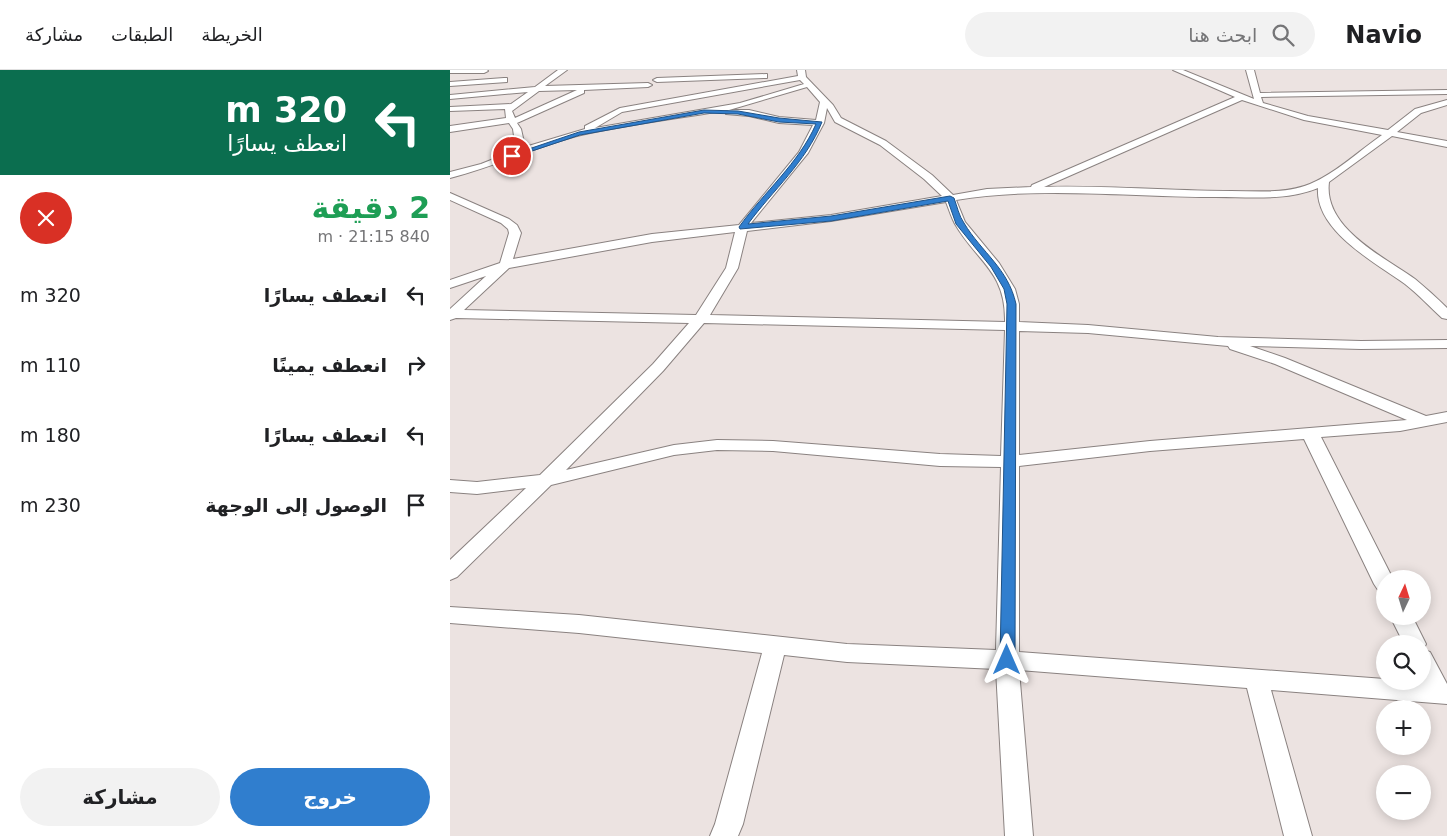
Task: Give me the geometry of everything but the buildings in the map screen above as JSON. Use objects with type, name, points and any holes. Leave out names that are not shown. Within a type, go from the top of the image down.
[{"type":"street","points":[[450,105],[460,96],[462,90],[454,71],[490,70]]},
{"type":"street","points":[[521,151],[508,110],[563,70]]},
{"type":"street","points":[[620,110],[632,96],[657,80],[664,70]]},
{"type":"street","points":[[1177,70],[1241,97],[1258,99],[1369,92],[1447,92]]},
{"type":"street","points":[[1250,70],[1258,99]]},
{"type":"street","points":[[657,80],[801,74]]},
{"type":"street","points":[[801,74],[830,107],[838,120],[884,143],[950,198],[960,224],[995,266],[1008,289],[1012,304],[1010,326],[1007,660],[1020,836]]},
{"type":"street","points":[[579,133],[620,110],[801,74]]},
{"type":"street","points":[[535,78],[554,77]]},
{"type":"street","points":[[450,84],[515,80]]},
{"type":"street","points":[[450,175],[484,166],[521,151],[579,133],[741,105],[810,84]]},
{"type":"street","points":[[450,97],[536,89],[648,85]]},
{"type":"street","points":[[450,129],[512,121],[590,87]]},
{"type":"street","points":[[1031,190],[1142,139],[1241,97]]},
{"type":"street","points":[[1258,99],[1307,118],[1447,144]]},
{"type":"street","points":[[450,572],[547,480],[668,356],[700,319],[726,280],[735,261],[743,227],[803,153],[820,122],[824,102]]},
{"type":"street","points":[[450,284],[505,265],[652,238],[831,218],[987,192],[1083,189],[1168,194],[1274,194],[1299,192],[1312,188],[1324,181],[1389,134],[1418,110],[1447,102]]},
{"type":"street","points":[[450,109],[515,106]]},
{"type":"street","points":[[704,111],[738,112],[774,119],[820,122]]},
{"type":"street","points":[[1324,181],[1324,201],[1334,221],[1375,258],[1411,282],[1447,316]]},
{"type":"street","points":[[451,315],[505,265],[515,233],[513,227],[487,212],[453,200]]},
{"type":"street","points":[[451,315],[1010,326],[1088,329],[1218,341],[1361,345],[1447,344]]},
{"type":"street","points":[[1218,341],[1280,361],[1424,421]]},
{"type":"street","points":[[450,486],[477,488],[547,480],[674,450],[717,445],[773,446],[940,460],[1009,462],[1150,446],[1400,426],[1447,417]]},
{"type":"street","points":[[1310,433],[1378,570]]},
{"type":"street","points":[[450,615],[579,624],[847,653],[1007,660],[1443,694]]},
{"type":"street","points":[[724,836],[774,645]]},
{"type":"street","points":[[1431,674],[1443,694]]},
{"type":"street","points":[[1256,680],[1298,836]]},
{"type":"route","points":[[512,156],[521,151],[579,133],[667,117],[704,111],[749,113],[779,120],[820,122],[803,153],[743,227],[831,218],[950,198],[960,224],[995,266],[1008,289],[1012,304],[1010,326],[1007,660]]}]
